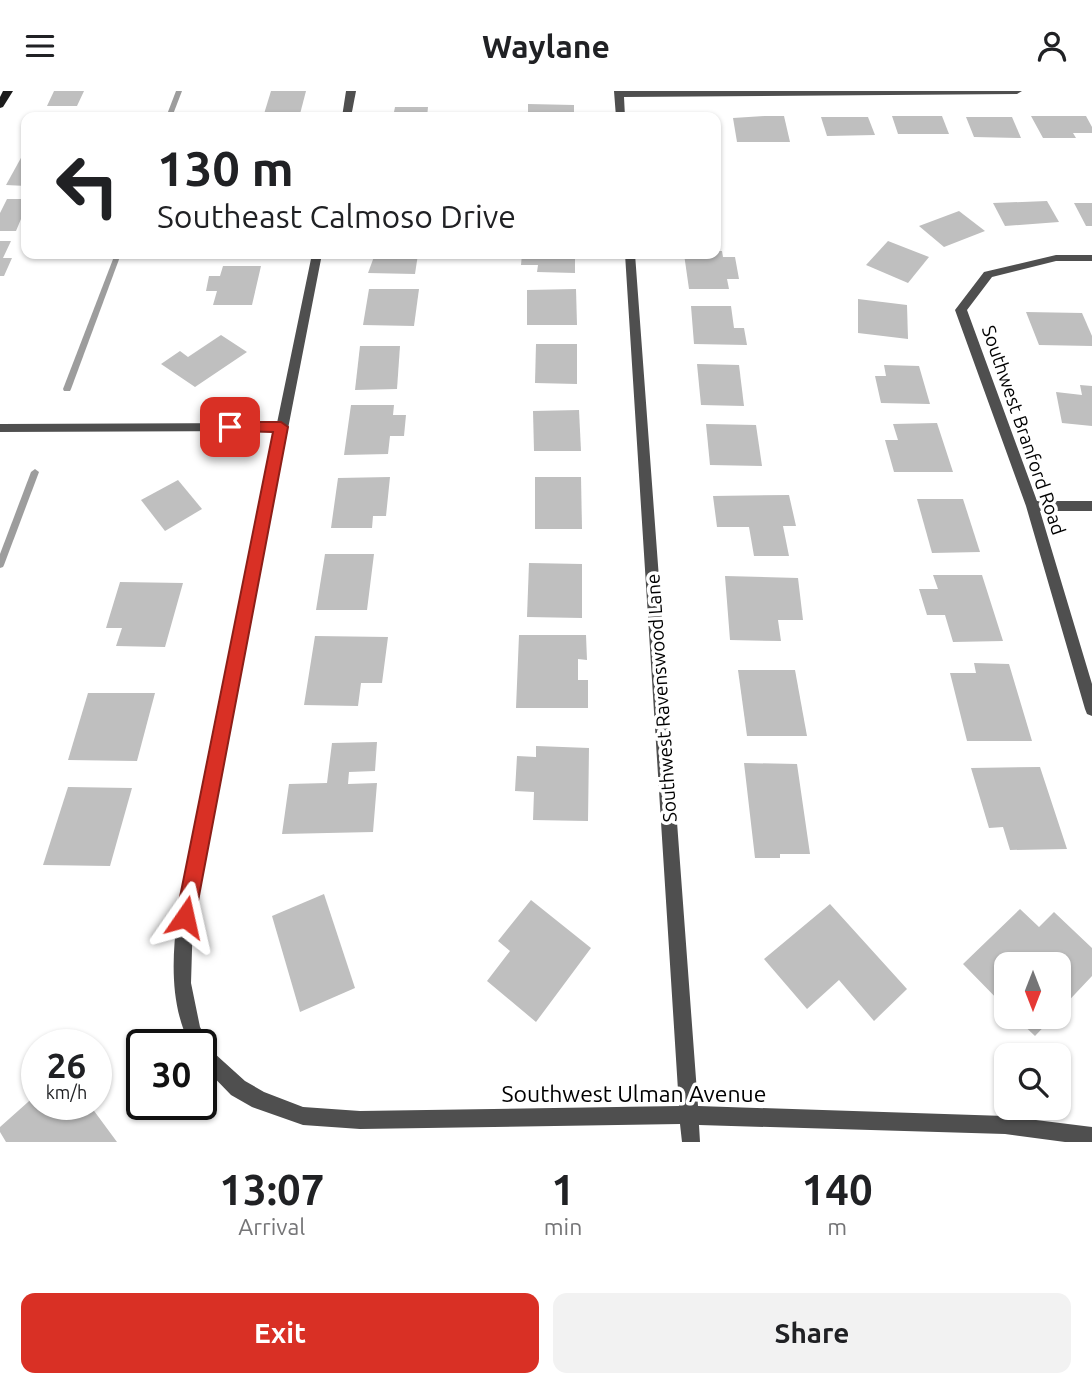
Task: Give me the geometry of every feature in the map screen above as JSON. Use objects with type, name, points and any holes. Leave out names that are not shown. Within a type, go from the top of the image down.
[{"type":"main road","points":[[0,105],[8,91]]},
{"type":"street","points":[[346,112],[351,91]]},
{"type":"street","points":[[621,112],[619,92],[1017,91]]},
{"type":"street","name":"Southwest Branford Road","points":[[1092,258],[1056,258],[988,274],[961,310],[1032,506],[1092,709]]},
{"type":"street","points":[[192,1029],[182,984],[185,917],[316,259]]},
{"type":"street","name":"Southwest Ravenswood Lane","points":[[630,259],[691,1142]]},
{"type":"street","points":[[0,428],[281,427]]},
{"type":"street","points":[[1032,506],[1092,506]]},
{"type":"street","name":"Southwest Ulman Avenue","points":[[217,1067],[239,1088],[259,1100],[303,1116],[360,1120],[689,1115],[1005,1125],[1092,1136]]},
{"type":"building","points":[[54,91],[84,91],[77,106],[47,106]]},
{"type":"building","points":[[271,91],[306,91],[301,112],[265,112]]},
{"type":"building","points":[[528,104],[574,105],[574,112],[528,112]]},
{"type":"building","points":[[395,107],[428,107],[428,112],[394,112]]},
{"type":"building","points":[[784,116],[790,142],[737,142],[733,118]]},
{"type":"building","points":[[892,116],[942,116],[949,134],[898,134]]},
{"type":"building","points":[[1031,116],[1086,116],[1092,133],[1073,133],[1076,138],[1043,138]]},
{"type":"building","points":[[821,117],[868,117],[875,135],[827,136]]},
{"type":"building","points":[[966,117],[1012,117],[1021,138],[974,137]]},
{"type":"building","points":[[21,158],[21,186],[6,185]]},
{"type":"building","points":[[7,199],[21,199],[21,219],[16,231],[0,231],[0,213]]},
{"type":"building","points":[[1047,201],[1059,222],[1005,226],[993,203]]},
{"type":"building","points":[[1074,203],[1092,203],[1092,226],[1086,226]]},
{"type":"building","points":[[959,211],[985,231],[944,247],[919,226]]},
{"type":"building","points":[[0,241],[11,241],[3,258],[12,258],[4,276],[0,276]]},
{"type":"building","points":[[888,241],[929,257],[908,283],[866,265]]},
{"type":"building","points":[[721,251],[723,257],[735,257],[739,279],[727,279],[729,289],[689,289],[685,259],[721,259]]},
{"type":"building","points":[[373,259],[417,259],[415,274],[368,273]]},
{"type":"building","points":[[522,259],[575,259],[575,273],[537,272],[538,265],[521,265]]},
{"type":"building","points":[[223,266],[261,266],[252,305],[213,305],[217,291],[206,291],[209,276],[220,276]]},
{"type":"building","points":[[369,289],[419,289],[414,326],[363,325]]},
{"type":"building","points":[[576,289],[577,325],[527,325],[527,290]]},
{"type":"building","points":[[858,299],[907,305],[908,339],[858,333]]},
{"type":"building","points":[[691,306],[731,306],[734,328],[744,328],[747,345],[694,344]]},
{"type":"building","points":[[1026,312],[1082,313],[1092,336],[1092,346],[1039,345]]},
{"type":"building","points":[[221,335],[247,352],[195,387],[161,364],[180,351],[188,357]]},
{"type":"building","points":[[536,344],[577,344],[577,384],[535,383]]},
{"type":"building","points":[[360,346],[400,346],[397,389],[355,390]]},
{"type":"building","points":[[697,364],[739,365],[744,406],[701,405]]},
{"type":"building","points":[[884,365],[919,366],[930,404],[881,403],[875,376],[886,376]]},
{"type":"building","points":[[1080,385],[1092,386],[1092,426],[1062,423],[1056,392],[1082,395]]},
{"type":"building","points":[[351,405],[394,405],[393,415],[406,415],[404,436],[390,436],[388,454],[344,455]]},
{"type":"building","points":[[579,410],[581,451],[534,451],[533,411]]},
{"type":"building","points":[[937,423],[953,472],[894,472],[885,440],[898,440],[893,424]]},
{"type":"building","points":[[706,424],[756,425],[762,466],[710,465]]},
{"type":"building","points":[[390,477],[386,516],[373,516],[372,528],[331,528],[338,478]]},
{"type":"building","points":[[535,477],[581,477],[582,529],[535,529]]},
{"type":"building","points":[[178,480],[202,509],[165,531],[141,500]]},
{"type":"building","points":[[789,495],[796,526],[783,526],[789,556],[754,556],[749,527],[717,527],[713,496]]},
{"type":"building","points":[[917,499],[963,499],[980,552],[932,553]]},
{"type":"building","points":[[325,554],[374,554],[367,610],[316,610]]},
{"type":"building","points":[[529,563],[582,564],[582,618],[527,617]]},
{"type":"building","points":[[933,575],[982,575],[1003,641],[953,642],[945,615],[927,615],[919,589],[938,589]]},
{"type":"building","points":[[725,576],[798,578],[803,620],[778,620],[781,641],[730,640]]},
{"type":"building","points":[[120,582],[183,583],[165,647],[116,646],[122,628],[106,628]]},
{"type":"building","points":[[519,635],[586,635],[587,660],[578,659],[578,680],[588,680],[588,708],[516,708]]},
{"type":"building","points":[[315,636],[388,637],[382,683],[361,683],[358,706],[304,705]]},
{"type":"building","points":[[974,663],[1009,664],[1032,741],[967,741],[950,673],[976,673]]},
{"type":"building","points":[[738,670],[795,670],[807,736],[747,736]]},
{"type":"building","points":[[88,693],[155,693],[137,761],[68,760]]},
{"type":"building","points":[[377,742],[375,771],[349,772],[348,784],[377,783],[373,832],[282,834],[289,784],[327,783],[332,743]]},
{"type":"building","points":[[536,746],[589,748],[588,821],[533,820],[534,792],[515,791],[517,756],[536,757]]},
{"type":"building","points":[[744,763],[797,764],[810,854],[780,854],[780,858],[755,858]]},
{"type":"building","points":[[1040,767],[1067,849],[1010,850],[1003,827],[989,828],[971,768]]},
{"type":"building","points":[[68,787],[132,788],[110,866],[43,865]]},
{"type":"building","points":[[324,894],[355,988],[300,1012],[272,916]]},
{"type":"building","points":[[531,900],[591,948],[536,1022],[487,981],[510,951],[498,941]]},
{"type":"building","points":[[830,904],[907,989],[874,1021],[839,980],[807,1009],[764,959]]},
{"type":"building","points":[[1020,909],[1039,927],[1054,912],[1092,948],[1092,976],[1071,998],[1071,952],[994,952],[994,996],[963,964]]},
{"type":"building","points":[[1028,1029],[1042,1029],[1035,1036]]},
{"type":"building","points":[[21,1108],[21,1120],[101,1120],[117,1142],[6,1142],[0,1127]]},
{"type":"waterway","points":[[171,112],[179,91]]},
{"type":"waterway","points":[[67,389],[116,259]]},
{"type":"waterway","points":[[0,565],[35,472]]},
{"type":"route","points":[[185,917],[281,427],[230,427]]}]
